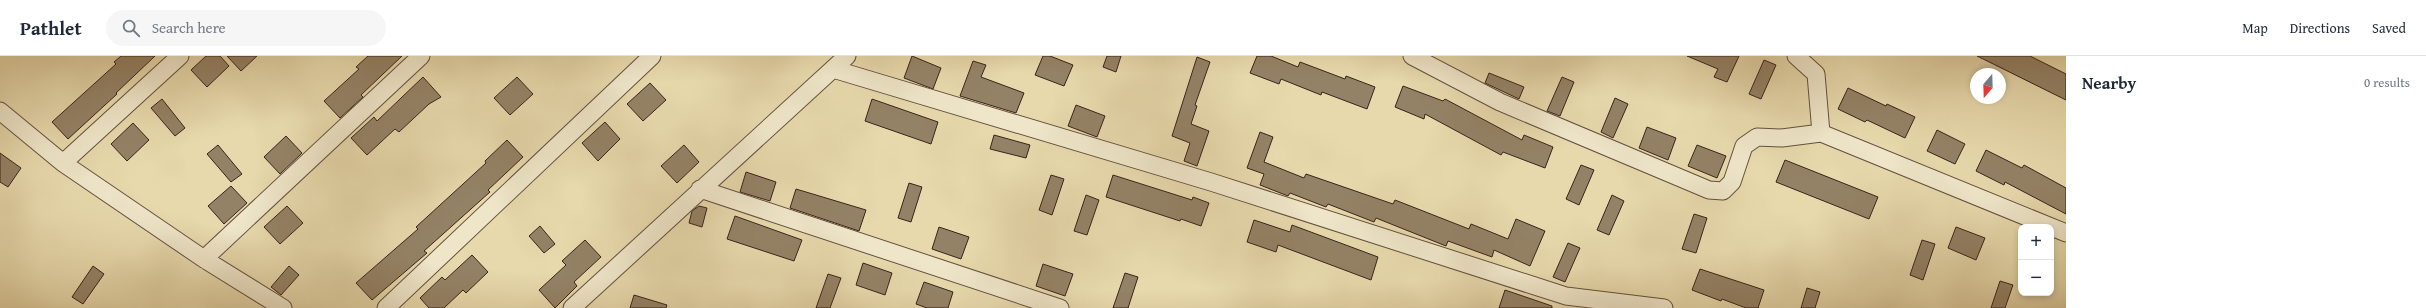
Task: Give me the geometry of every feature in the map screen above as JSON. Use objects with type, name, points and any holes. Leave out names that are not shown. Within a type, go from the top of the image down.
[{"type":"street","points":[[63,163],[180,56]]},
{"type":"street","points":[[204,259],[421,56]]},
{"type":"street","points":[[386,308],[652,56]]},
{"type":"street","points":[[1412,56],[1500,102],[1709,190],[1723,191],[1732,182],[1744,146],[1757,137],[1782,138],[1821,133],[2066,233]]},
{"type":"street","points":[[1796,56],[1816,74],[1821,133]]},
{"type":"street","points":[[572,308],[841,60],[1211,182],[1566,296],[1664,308]]},
{"type":"street","points":[[0,111],[63,163],[204,259],[283,308]]},
{"type":"street","points":[[700,189],[1060,308]]},
{"type":"building","points":[[121,56],[155,56],[116,93],[117,94],[68,139],[52,122],[116,64],[114,62]]},
{"type":"building","points":[[206,56],[220,56],[229,66],[207,87],[191,70]]},
{"type":"building","points":[[227,56],[257,56],[241,71]]},
{"type":"building","points":[[368,56],[402,56],[361,95],[363,97],[340,118],[324,101],[359,69],[356,67]]},
{"type":"building","points":[[912,56],[941,68],[933,89],[904,78]]},
{"type":"building","points":[[1043,56],[1050,56],[1073,65],[1064,86],[1035,75]]},
{"type":"building","points":[[1107,56],[1121,56],[1116,72],[1103,67]]},
{"type":"building","points":[[1257,56],[1271,56],[1298,67],[1300,62],[1345,79],[1346,76],[1375,87],[1367,109],[1322,92],[1321,95],[1281,79],[1279,84],[1250,73]]},
{"type":"building","points":[[1687,56],[1739,56],[1727,82],[1714,77],[1718,69]]},
{"type":"building","points":[[1977,56],[2030,56],[2066,74],[2066,100],[2006,70],[2006,68],[2001,68]]},
{"type":"building","points":[[1197,57],[1210,62],[1195,105],[1197,106],[1191,124],[1209,131],[1197,166],[1184,161],[1190,143],[1172,136]]},
{"type":"building","points":[[1764,60],[1776,65],[1761,99],[1749,94]]},
{"type":"building","points":[[973,61],[986,65],[981,77],[1024,93],[1016,113],[960,96]]},
{"type":"building","points":[[1489,73],[1524,87],[1519,99],[1485,83]]},
{"type":"building","points":[[423,77],[441,97],[429,104],[399,132],[395,129],[367,155],[351,138],[374,117],[377,121]]},
{"type":"building","points":[[517,77],[533,94],[510,115],[494,98]]},
{"type":"building","points":[[1562,77],[1574,82],[1560,116],[1547,111]]},
{"type":"building","points":[[650,83],[666,100],[643,121],[627,104]]},
{"type":"building","points":[[1403,86],[1443,101],[1445,99],[1522,140],[1524,135],[1553,147],[1545,168],[1503,152],[1501,155],[1425,114],[1424,119],[1395,107]]},
{"type":"building","points":[[1848,88],[1886,106],[1887,104],[1915,117],[1905,138],[1867,120],[1865,122],[1838,109]]},
{"type":"building","points":[[1615,98],[1628,104],[1613,138],[1601,132]]},
{"type":"building","points":[[162,99],[185,128],[175,136],[151,108]]},
{"type":"building","points":[[872,99],[938,122],[931,144],[865,121]]},
{"type":"building","points":[[1076,105],[1105,116],[1097,137],[1068,126]]},
{"type":"building","points":[[605,122],[620,139],[598,161],[582,143]]},
{"type":"building","points":[[133,123],[149,140],[127,161],[111,144]]},
{"type":"building","points":[[1647,127],[1676,138],[1668,160],[1639,148]]},
{"type":"building","points":[[1937,130],[1965,144],[1955,164],[1927,151]]},
{"type":"building","points":[[1260,132],[1273,137],[1264,162],[1304,178],[1306,174],[1393,204],[1395,200],[1469,229],[1471,224],[1508,239],[1516,219],[1545,231],[1530,266],[1494,250],[1492,257],[1448,241],[1446,246],[1376,218],[1374,222],[1328,204],[1326,207],[1290,193],[1288,196],[1260,185],[1264,174],[1247,168]]},
{"type":"building","points":[[994,135],[1030,145],[1026,158],[990,149]]},
{"type":"building","points":[[286,136],[302,153],[280,174],[264,157]]},
{"type":"building","points":[[507,140],[523,157],[488,190],[490,192],[424,251],[427,253],[372,300],[356,283],[418,229],[416,227],[486,163],[485,161]]},
{"type":"building","points":[[218,145],[242,174],[231,182],[207,154]]},
{"type":"building","points":[[684,145],[699,162],[677,183],[661,166]]},
{"type":"building","points":[[1697,145],[1726,156],[1717,178],[1688,166]]},
{"type":"building","points":[[1986,150],[2022,168],[2024,165],[2066,188],[2066,214],[2005,182],[2004,185],[1976,171]]},
{"type":"building","points":[[0,153],[21,168],[8,187],[0,182]]},
{"type":"building","points":[[1785,160],[1878,197],[1869,219],[1776,182]]},
{"type":"building","points":[[1581,165],[1594,170],[1579,205],[1566,199]]},
{"type":"building","points":[[746,172],[776,182],[770,201],[740,192]]},
{"type":"building","points":[[1051,175],[1064,179],[1052,215],[1039,210]]},
{"type":"building","points":[[1113,175],[1192,200],[1193,197],[1209,203],[1201,226],[1181,219],[1180,221],[1106,197]]},
{"type":"building","points":[[909,183],[922,187],[911,222],[898,218]]},
{"type":"building","points":[[231,186],[247,203],[224,224],[208,206]]},
{"type":"building","points":[[796,189],[866,210],[859,231],[790,208]]},
{"type":"building","points":[[1086,195],[1099,200],[1087,235],[1074,231]]},
{"type":"building","points":[[1612,195],[1624,201],[1609,235],[1597,230]]},
{"type":"building","points":[[287,206],[303,223],[280,244],[264,227]]},
{"type":"building","points":[[699,206],[707,208],[702,227],[689,223],[692,211]]},
{"type":"building","points":[[1694,214],[1707,218],[1696,253],[1682,249]]},
{"type":"building","points":[[735,216],[802,240],[794,261],[727,239]]},
{"type":"building","points":[[1254,220],[1290,232],[1292,225],[1378,257],[1371,280],[1278,245],[1276,252],[1247,242]]},
{"type":"building","points":[[540,226],[555,244],[544,253],[529,236]]},
{"type":"building","points":[[939,227],[969,237],[961,259],[932,249]]},
{"type":"building","points":[[1956,227],[1985,238],[1976,260],[1948,248]]},
{"type":"building","points":[[585,240],[601,257],[574,282],[577,286],[555,308],[539,290],[566,265],[562,261]]},
{"type":"building","points":[[1922,240],[1935,244],[1923,280],[1910,275]]},
{"type":"building","points":[[1568,243],[1580,248],[1565,282],[1553,277]]},
{"type":"building","points":[[472,255],[488,272],[466,293],[463,290],[444,308],[429,308],[420,298],[442,277],[445,280]]},
{"type":"building","points":[[863,263],[892,273],[885,295],[856,285]]},
{"type":"building","points":[[1043,264],[1073,274],[1065,296],[1036,286]]},
{"type":"building","points":[[93,266],[104,274],[83,304],[72,297]]},
{"type":"building","points":[[289,266],[299,275],[281,295],[271,287]]},
{"type":"building","points":[[1700,269],[1764,290],[1758,308],[1746,308],[1722,299],[1721,301],[1692,290]]},
{"type":"building","points":[[1125,273],[1138,277],[1128,308],[1113,308]]},
{"type":"building","points":[[828,274],[841,278],[830,308],[816,308]]},
{"type":"building","points":[[2000,281],[2013,285],[2005,308],[1991,308]]},
{"type":"building","points":[[924,282],[953,292],[948,308],[927,308],[916,304]]},
{"type":"building","points":[[1807,288],[1820,292],[1815,308],[1801,308]]},
{"type":"building","points":[[1505,290],[1552,306],[1552,308],[1499,308]]},
{"type":"building","points":[[634,295],[667,305],[666,308],[630,308]]}]
